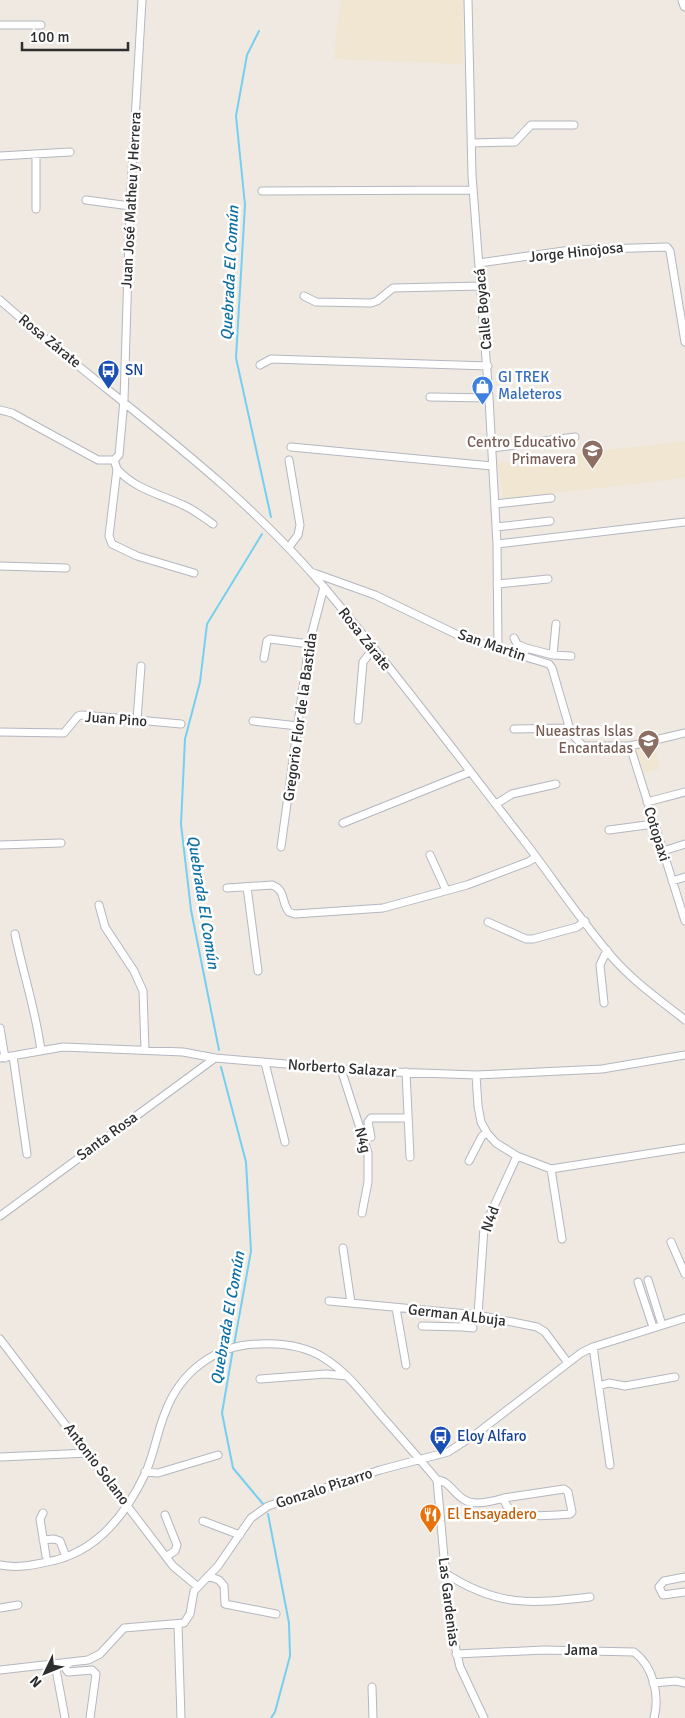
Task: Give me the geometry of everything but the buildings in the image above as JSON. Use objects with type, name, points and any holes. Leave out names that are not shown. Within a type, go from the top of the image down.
[{"type":"street","name":"Juan José Matheu y Herrera","points":[[116,458],[124,400],[130,206],[142,0]]},
{"type":"street","name":"Calle Boyacá","points":[[468,0],[473,190],[488,366],[497,544],[498,649]]},
{"type":"street","points":[[683,0],[685,6]]},
{"type":"street","points":[[0,25],[41,25]]},
{"type":"street","points":[[471,143],[515,142],[531,125],[574,125]]},
{"type":"street","points":[[0,156],[70,152]]},
{"type":"street","points":[[36,154],[36,209]]},
{"type":"street","points":[[262,191],[473,190]]},
{"type":"street","points":[[86,200],[130,206]]},
{"type":"street","name":"Jorge Hinojosa","points":[[479,263],[572,250],[663,245],[670,251],[685,342]]},
{"type":"street","points":[[304,296],[319,303],[371,303],[377,301],[393,288],[482,286]]},
{"type":"street","name":"Rosa Zárate","points":[[0,300],[124,400],[252,510],[288,546],[324,587],[496,804],[607,950],[639,984],[685,1020]]},
{"type":"street","points":[[260,365],[271,359],[488,366]]},
{"type":"street","points":[[430,397],[490,398]]},
{"type":"street","points":[[0,410],[12,413],[98,460],[116,458],[117,469],[109,536],[112,544],[137,556],[194,572]]},
{"type":"street","points":[[492,448],[575,437]]},
{"type":"street","points":[[292,447],[492,466]]},
{"type":"street","points":[[288,546],[298,535],[300,525],[289,460]]},
{"type":"street","points":[[117,469],[132,483],[183,505],[213,524]]},
{"type":"street","points":[[495,504],[551,498]]},
{"type":"street","points":[[496,527],[550,521]]},
{"type":"street","points":[[497,544],[685,522]]},
{"type":"street","points":[[0,566],[66,568]]},
{"type":"street","name":"San Martin","points":[[310,572],[375,595],[464,638],[544,662],[552,668],[575,739],[583,746],[630,746]]},
{"type":"street","points":[[498,584],[548,579]]},
{"type":"street","name":"Gregorio Flor de la Bastida","points":[[281,847],[309,644],[324,587]]},
{"type":"street","points":[[552,656],[556,624]]},
{"type":"street","points":[[514,638],[517,644],[526,648],[552,656],[571,656]]},
{"type":"street","points":[[264,658],[268,640],[309,644]]},
{"type":"street","points":[[523,656],[526,648]]},
{"type":"street","points":[[358,720],[363,662],[373,649]]},
{"type":"street","points":[[137,720],[141,666]]},
{"type":"street","name":"Juan Pino","points":[[0,732],[64,733],[78,716],[82,715],[181,724]]},
{"type":"street","points":[[253,721],[298,726]]},
{"type":"street","points":[[514,730],[570,728]]},
{"type":"street","points":[[630,746],[685,733]]},
{"type":"street","name":"Cotopaxi","points":[[630,746],[685,921]]},
{"type":"street","points":[[343,823],[470,772]]},
{"type":"street","points":[[496,804],[512,794],[556,784]]},
{"type":"street","points":[[647,802],[685,792]]},
{"type":"street","points":[[609,830],[654,824]]},
{"type":"street","points":[[0,845],[62,843]]},
{"type":"street","points":[[663,851],[685,844]]},
{"type":"street","points":[[430,855],[446,890]]},
{"type":"street","points":[[227,888],[272,885],[277,887],[283,895],[289,912],[295,914],[383,908],[476,882],[528,862],[536,857]]},
{"type":"street","points":[[672,880],[685,877]]},
{"type":"street","points":[[247,887],[258,971]]},
{"type":"street","points":[[99,905],[105,927],[134,971],[143,992],[145,1050]]},
{"type":"street","points":[[488,922],[526,939],[533,939],[577,927],[585,921]]},
{"type":"street","points":[[15,934],[23,973],[34,1007],[41,1051]]},
{"type":"street","points":[[604,1004],[600,965],[607,950]]},
{"type":"street","points":[[0,1028],[2,1058]]},
{"type":"street","name":"Norberto Salazar","points":[[2,1058],[63,1047],[183,1052],[215,1058],[341,1069],[476,1075],[602,1069],[685,1055]]},
{"type":"street","points":[[13,1056],[28,1154]]},
{"type":"street","name":"Santa Rosa","points":[[0,1216],[215,1058]]},
{"type":"street","points":[[265,1063],[285,1142]]},
{"type":"street","name":"N4g","points":[[341,1069],[368,1153],[368,1182],[362,1213]]},
{"type":"street","points":[[406,1072],[410,1157]]},
{"type":"street","points":[[476,1075],[478,1106],[481,1122],[487,1134],[496,1143],[517,1156],[551,1170],[685,1148]]},
{"type":"street","points":[[371,1137],[368,1122],[371,1118],[408,1118]]},
{"type":"street","points":[[469,1161],[482,1136],[487,1134]]},
{"type":"street","name":"N4d","points":[[478,1315],[484,1228],[517,1156]]},
{"type":"street","points":[[551,1170],[562,1238]]},
{"type":"street","points":[[671,1242],[685,1274]]},
{"type":"street","points":[[343,1248],[351,1303]]},
{"type":"street","points":[[648,1280],[662,1324]]},
{"type":"street","points":[[638,1282],[653,1328]]},
{"type":"street","name":"German ALbuja","points":[[329,1301],[478,1315],[537,1327],[545,1332],[568,1362]]},
{"type":"street","points":[[396,1308],[406,1365]]},
{"type":"street","points":[[463,1327],[470,1314]]},
{"type":"street","name":"Gonzalo Pizarro","points":[[178,1626],[188,1619],[193,1596],[198,1587],[240,1535],[251,1518],[268,1506],[380,1470],[421,1461],[448,1452],[462,1444],[568,1362],[593,1347],[685,1318]]},
{"type":"street","points":[[422,1326],[473,1328]]},
{"type":"street","name":"Antonio Solano","points":[[0,1339],[174,1566],[198,1587]]},
{"type":"street","points":[[0,1565],[36,1564],[66,1557],[107,1532],[128,1504],[146,1472],[171,1398],[191,1372],[215,1354],[241,1345],[283,1344],[324,1357],[347,1376],[436,1480],[446,1483],[465,1501],[472,1502],[564,1489],[568,1492],[572,1512],[570,1514],[536,1516],[519,1514],[508,1508],[504,1498]]},
{"type":"street","points":[[593,1347],[610,1465]]},
{"type":"street","points":[[260,1379],[326,1374],[347,1376]]},
{"type":"street","points":[[598,1386],[609,1383],[625,1386],[675,1377]]},
{"type":"street","points":[[0,1457],[89,1453]]},
{"type":"street","points":[[146,1472],[158,1474],[218,1455]]},
{"type":"street","name":"Las Gardenias","points":[[436,1480],[450,1624],[456,1654],[484,1718]]},
{"type":"street","points":[[43,1513],[40,1520],[46,1556]]},
{"type":"street","points":[[165,1516],[177,1544],[175,1551],[167,1556]]},
{"type":"street","points":[[203,1521],[240,1535]]},
{"type":"street","points":[[43,1540],[54,1539],[60,1541],[66,1557]]},
{"type":"street","points":[[445,1573],[458,1582],[516,1602],[542,1602],[590,1597]]},
{"type":"street","points":[[208,1576],[219,1580],[224,1586],[225,1604],[276,1614]]},
{"type":"street","points":[[685,1577],[664,1581],[660,1587],[663,1595],[685,1592]]},
{"type":"street","points":[[0,1608],[18,1605]]},
{"type":"street","points":[[0,1670],[59,1664],[96,1657],[117,1633],[130,1626],[178,1626],[181,1718]]},
{"type":"street","name":"Jama","points":[[456,1654],[544,1650],[634,1652],[644,1660],[650,1670],[653,1683],[654,1718]]},
{"type":"street","points":[[59,1664],[65,1718]]},
{"type":"street","points":[[59,1664],[68,1672],[95,1672],[90,1718]]},
{"type":"street","points":[[653,1683],[676,1680],[685,1683]]},
{"type":"street","points":[[372,1686],[373,1718]]},
{"type":"shaded area","points":[[340,0],[463,0],[463,64],[334,59]]},
{"type":"shaded area","name":"Centro Educativo Primavera","points":[[685,441],[685,478],[503,499],[498,463]]},
{"type":"shaded area","name":"Nueastras Islas Encantadas","points":[[654,745],[660,769],[645,773],[636,750]]},
{"type":"waterway","name":"Quebrada El Común","points":[[259,31],[247,55],[236,116],[245,205],[236,358],[271,517]]},
{"type":"waterway","name":"Quebrada El Común","points":[[219,1050],[191,910],[181,824],[185,739],[200,682],[207,624],[262,534]]},
{"type":"waterway","name":"Quebrada El Común","points":[[221,1067],[246,1162],[251,1251],[234,1345]]},
{"type":"waterway","name":"Quebrada El Común","points":[[233,1349],[222,1413],[233,1468],[263,1504]]},
{"type":"waterway","name":"Quebrada El Común","points":[[268,1514],[289,1623],[290,1656],[275,1712],[271,1718]]},
{"type":"place","name":"SN","points":[[109,389]]},
{"type":"place","name":"GI TREK Maleteros","points":[[482,405]]},
{"type":"place","name":"Centro Educativo Primavera","points":[[592,470]]},
{"type":"place","name":"Nueastras Islas Encantadas","points":[[649,759]]},
{"type":"place","name":"Eloy Alfaro","points":[[441,1455]]},
{"type":"place","name":"El Ensayadero","points":[[431,1533]]}]
